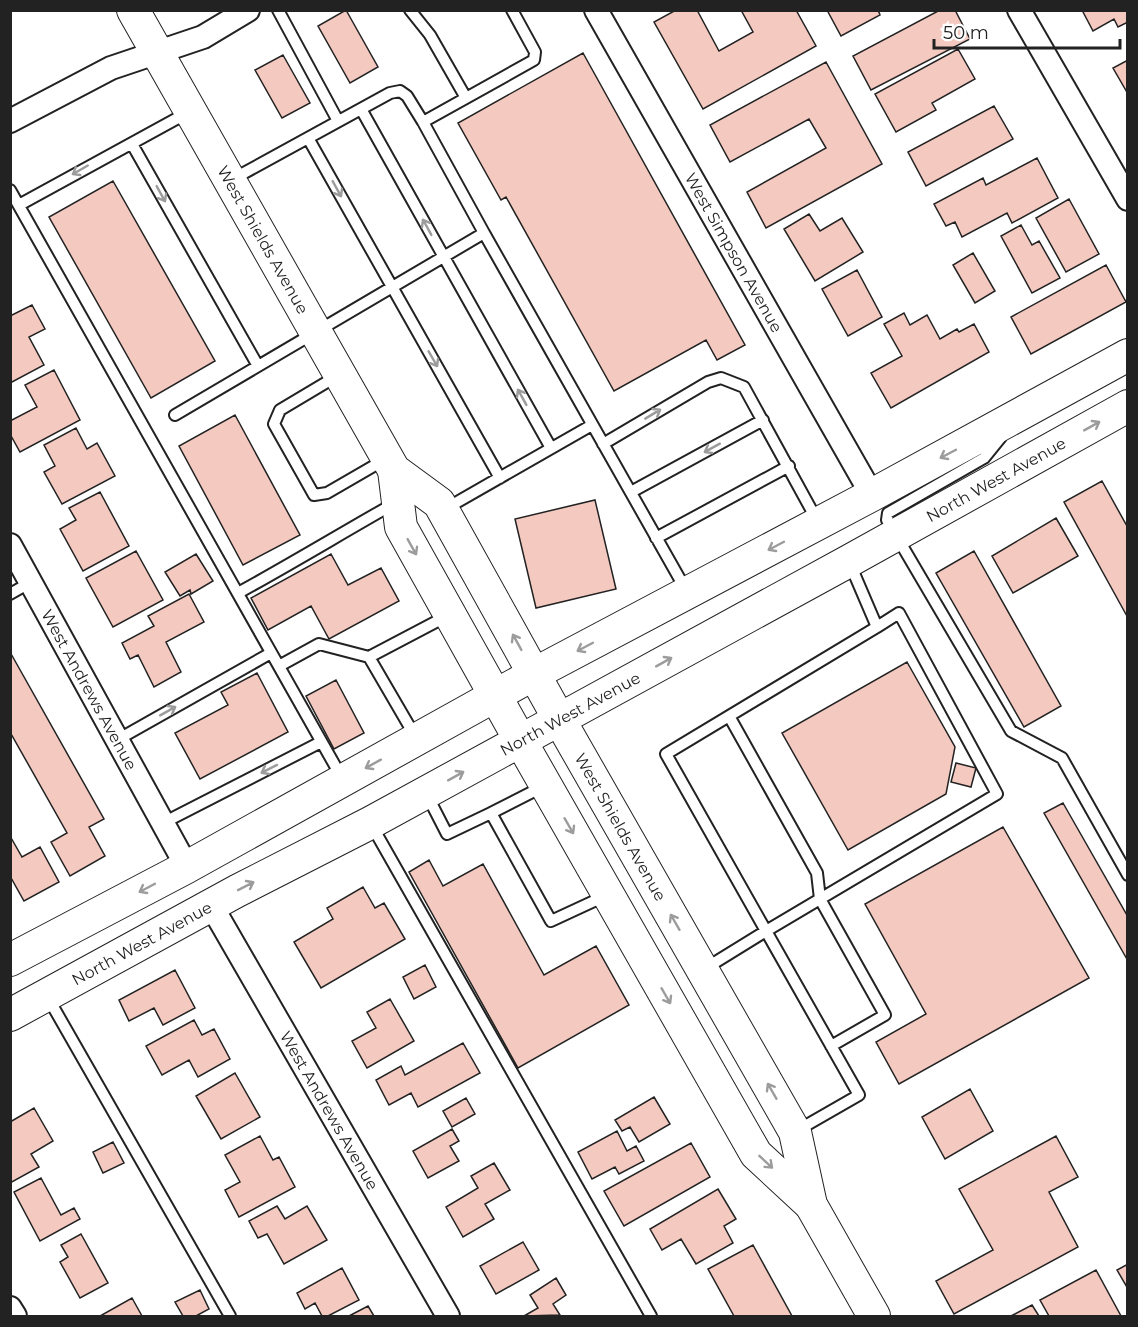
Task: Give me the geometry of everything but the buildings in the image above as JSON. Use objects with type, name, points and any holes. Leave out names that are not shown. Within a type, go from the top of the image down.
[{"type":"main road","name":"West Shields Avenue","points":[[133,10],[390,464],[401,527],[546,786],[756,1154],[811,1204]]},
{"type":"main road","points":[[10,960],[187,867],[534,674],[872,495],[1128,355]]},
{"type":"main road","name":"North West Avenue","points":[[10,1015],[211,905],[426,793],[1126,409]]},
{"type":"main road","name":"West Shields Avenue","points":[[390,464],[439,503],[443,510],[559,719],[795,1132],[811,1204],[874,1317]]},
{"type":"street","points":[[10,121],[111,68],[203,37],[248,10]]},
{"type":"street","name":"West Simpson Avenue","points":[[596,10],[872,495]]},
{"type":"street","points":[[1019,10],[1128,199]]},
{"type":"street","name":"West Andrews Avenue","points":[[10,545],[187,867]]},
{"type":"street","name":"West Andrews Avenue","points":[[211,905],[447,1317]]},
{"type":"street","points":[[10,1308],[15,1317]]},
{"type":"lane","points":[[278,10],[339,121]]},
{"type":"lane","points":[[410,10],[430,35],[466,98]]},
{"type":"lane","points":[[423,122],[534,60],[535,52],[512,10]]},
{"type":"lane","points":[[229,181],[390,93],[400,91],[407,96],[687,593]]},
{"type":"lane","points":[[361,108],[551,448]]},
{"type":"lane","points":[[19,205],[190,111]]},
{"type":"lane","points":[[308,138],[500,478]]},
{"type":"lane","points":[[132,144],[258,366]]},
{"type":"lane","points":[[10,190],[343,780]]},
{"type":"lane","points":[[175,415],[484,233]]},
{"type":"lane","points":[[339,375],[280,410],[274,424],[314,495],[327,493],[390,464]]},
{"type":"lane","points":[[603,444],[708,382],[721,378],[744,387],[819,523]]},
{"type":"lane","points":[[1018,416],[984,458],[888,513],[887,520],[1011,731],[1062,758],[1128,874]]},
{"type":"lane","points":[[630,492],[763,420]]},
{"type":"lane","points":[[443,510],[592,425]]},
{"type":"lane","points":[[656,538],[789,466]]},
{"type":"lane","points":[[238,593],[398,502]]},
{"type":"lane","points":[[849,561],[876,627]]},
{"type":"lane","points":[[10,594],[31,582]]},
{"type":"lane","points":[[703,970],[766,931],[820,898],[997,794],[899,613],[666,754],[766,931],[831,1046],[859,1095],[795,1132]]},
{"type":"lane","points":[[279,666],[319,644],[369,657],[450,614]]},
{"type":"lane","points":[[117,740],[271,653]]},
{"type":"lane","points":[[369,657],[417,739]]},
{"type":"lane","points":[[729,716],[818,873],[820,898],[885,1016],[831,1046]]},
{"type":"lane","points":[[163,824],[321,742]]},
{"type":"lane","points":[[426,793],[447,834],[546,786]]},
{"type":"lane","points":[[491,813],[551,921],[608,894]]},
{"type":"lane","points":[[370,823],[651,1317]]},
{"type":"lane","points":[[47,996],[230,1317]]}]
